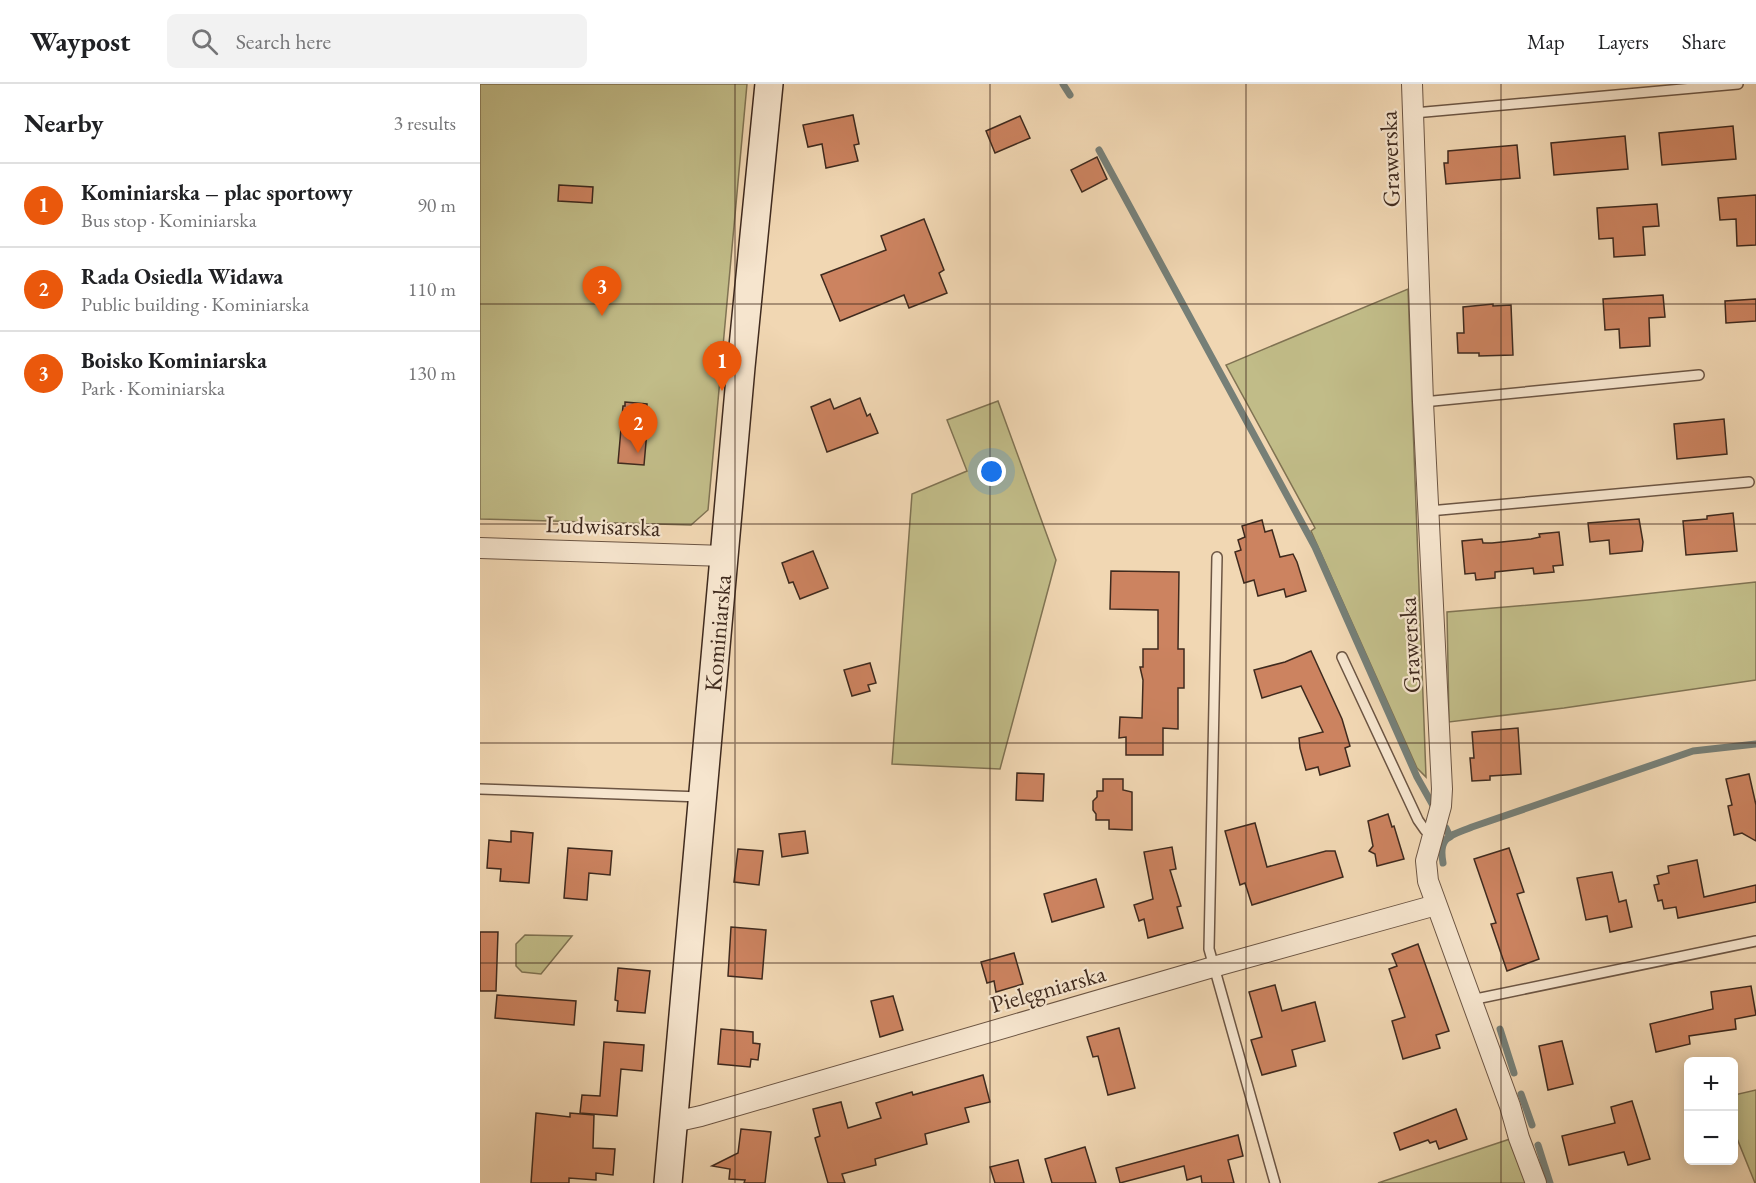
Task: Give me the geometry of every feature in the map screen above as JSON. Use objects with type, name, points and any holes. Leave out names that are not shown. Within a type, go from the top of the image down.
[{"type":"street","name":"Kominiarska","points":[[668,1183],[741,367],[769,84]]},
{"type":"street","name":"Grawerska","points":[[1412,84],[1423,402],[1442,789],[1441,806],[1427,852],[1426,870],[1436,905],[1536,1183]]},
{"type":"street","name":"Ludwisarska","points":[[480,548],[725,556]]},
{"type":"street","name":"Pielęgniarska","points":[[674,1122],[1436,905]]},
{"type":"lane","points":[[1414,113],[1738,84]]},
{"type":"lane","points":[[1423,402],[1699,375]]},
{"type":"lane","points":[[1430,511],[1749,482]]},
{"type":"lane","points":[[1217,557],[1209,949],[1275,1183]]},
{"type":"lane","points":[[1342,657],[1418,820],[1432,836]]},
{"type":"lane","points":[[480,789],[704,797]]},
{"type":"lane","points":[[1472,1000],[1756,941]]},
{"type":"shaded area","points":[[480,84],[747,84],[708,510],[691,525],[480,519]]},
{"type":"shaded area","points":[[1408,289],[1426,777],[1417,768],[1311,531],[1315,528],[1226,365]]},
{"type":"shaded area","points":[[998,401],[1056,560],[1000,769],[892,764],[912,494],[967,471],[947,420]]},
{"type":"shaded area","points":[[1756,582],[1756,680],[1449,722],[1447,612]]},
{"type":"shaded area","points":[[525,935],[572,936],[541,974],[522,972],[516,966],[516,944]]},
{"type":"shaded area","points":[[1756,1090],[1756,1183],[1738,1141],[1738,1094]]},
{"type":"shaded area","points":[[1510,1139],[1526,1183],[1378,1183]]},
{"type":"building","points":[[853,115],[859,144],[854,145],[858,161],[826,168],[822,144],[808,147],[803,125]]},
{"type":"building","points":[[1020,116],[1030,138],[995,153],[986,131]]},
{"type":"building","points":[[1733,126],[1736,159],[1662,165],[1659,133]]},
{"type":"building","points":[[1625,136],[1628,169],[1554,175],[1551,143]]},
{"type":"building","points":[[1517,145],[1520,178],[1446,184],[1444,163],[1448,163],[1448,151]]},
{"type":"building","points":[[1097,157],[1107,179],[1082,192],[1071,170]]},
{"type":"building","points":[[559,185],[593,187],[592,203],[558,201]]},
{"type":"building","points":[[1756,195],[1756,245],[1737,246],[1736,219],[1720,220],[1718,198]]},
{"type":"building","points":[[1657,204],[1659,226],[1643,227],[1645,255],[1614,257],[1613,238],[1599,239],[1597,208]]},
{"type":"building","points":[[924,219],[944,270],[939,273],[947,293],[909,308],[904,295],[840,321],[821,275],[886,250],[881,236]]},
{"type":"building","points":[[1663,295],[1665,317],[1649,318],[1650,346],[1620,348],[1619,329],[1605,330],[1603,299]]},
{"type":"building","points":[[1756,299],[1756,321],[1726,323],[1725,301]]},
{"type":"building","points":[[1493,304],[1493,306],[1511,305],[1513,355],[1479,356],[1479,353],[1458,353],[1457,333],[1464,333],[1463,307]]},
{"type":"building","points":[[860,398],[867,416],[870,414],[878,433],[827,452],[811,407],[830,399],[834,409]]},
{"type":"building","points":[[625,402],[647,404],[649,408],[644,465],[618,463]]},
{"type":"building","points":[[1724,419],[1727,454],[1677,459],[1674,424]]},
{"type":"building","points":[[1733,513],[1737,551],[1686,555],[1683,521],[1707,519],[1707,516]]},
{"type":"building","points":[[1639,519],[1643,542],[1642,551],[1610,554],[1609,540],[1590,542],[1588,523]]},
{"type":"building","points":[[1262,520],[1265,532],[1272,530],[1280,557],[1293,554],[1306,591],[1286,597],[1284,589],[1258,596],[1254,580],[1244,583],[1235,552],[1241,550],[1238,540],[1245,537],[1242,526]]},
{"type":"building","points":[[1559,532],[1563,565],[1553,566],[1554,572],[1534,574],[1533,568],[1495,572],[1495,578],[1476,580],[1475,573],[1465,574],[1462,541],[1482,539],[1483,543],[1492,543],[1531,539],[1540,537],[1539,534]]},
{"type":"building","points":[[813,551],[828,588],[800,599],[793,582],[789,583],[782,563]]},
{"type":"building","points":[[1111,571],[1179,572],[1178,649],[1184,649],[1184,688],[1178,688],[1178,729],[1163,728],[1163,755],[1126,755],[1126,737],[1119,738],[1120,717],[1142,718],[1143,680],[1140,667],[1143,667],[1143,649],[1158,649],[1158,610],[1110,609]]},
{"type":"building","points":[[1311,651],[1342,719],[1350,746],[1345,748],[1350,766],[1320,775],[1318,767],[1306,770],[1300,748],[1299,738],[1323,732],[1301,686],[1262,698],[1254,670],[1285,662]]},
{"type":"building","points":[[870,663],[876,683],[868,685],[870,691],[852,696],[844,670]]},
{"type":"building","points":[[1518,728],[1521,774],[1490,776],[1490,780],[1472,781],[1470,758],[1474,758],[1472,732]]},
{"type":"building","points":[[1017,773],[1044,774],[1043,801],[1016,800]]},
{"type":"building","points":[[1749,774],[1756,805],[1756,841],[1742,833],[1734,835],[1728,806],[1732,805],[1726,779]]},
{"type":"building","points":[[1103,779],[1123,779],[1123,790],[1132,792],[1132,830],[1109,829],[1109,820],[1096,820],[1093,801],[1097,797],[1097,791],[1103,791]]},
{"type":"building","points":[[1388,814],[1404,859],[1377,866],[1375,854],[1369,851],[1373,846],[1368,821]]},
{"type":"building","points":[[1255,823],[1267,867],[1326,851],[1335,851],[1343,877],[1252,905],[1245,883],[1240,885],[1225,831]]},
{"type":"building","points":[[511,831],[533,833],[529,883],[500,881],[501,869],[487,868],[489,840],[511,842]]},
{"type":"building","points":[[805,831],[808,853],[782,857],[779,834]]},
{"type":"building","points":[[1172,847],[1176,869],[1170,870],[1181,906],[1177,907],[1183,928],[1148,938],[1144,919],[1139,921],[1134,905],[1153,899],[1144,852]]},
{"type":"building","points":[[568,848],[612,851],[610,875],[589,873],[587,900],[564,898]]},
{"type":"building","points":[[1509,848],[1524,892],[1517,894],[1539,959],[1507,971],[1491,924],[1496,923],[1474,859]]},
{"type":"building","points":[[738,849],[763,851],[759,885],[734,882]]},
{"type":"building","points":[[1697,860],[1704,897],[1756,885],[1756,902],[1678,918],[1676,907],[1664,909],[1662,900],[1658,901],[1654,885],[1659,884],[1657,876],[1669,873],[1668,866]]},
{"type":"building","points":[[1612,872],[1619,902],[1626,900],[1632,927],[1610,932],[1607,916],[1586,920],[1577,878]]},
{"type":"building","points":[[1096,879],[1104,907],[1052,922],[1044,894]]},
{"type":"building","points":[[731,927],[766,930],[762,979],[728,976]]},
{"type":"building","points":[[480,932],[498,932],[496,991],[480,991]]},
{"type":"building","points":[[1418,944],[1449,1031],[1436,1035],[1440,1048],[1403,1059],[1392,1021],[1405,1017],[1389,969],[1397,966],[1392,954]]},
{"type":"building","points":[[1014,953],[1023,984],[996,992],[994,981],[987,983],[981,962]]},
{"type":"building","points":[[618,968],[650,971],[645,1013],[617,1011],[618,1001],[615,1000]]},
{"type":"building","points":[[1275,985],[1282,1011],[1315,1002],[1325,1041],[1292,1050],[1296,1066],[1262,1075],[1251,1040],[1262,1037],[1249,992]]},
{"type":"building","points":[[1751,986],[1756,1015],[1735,1019],[1736,1029],[1689,1036],[1690,1044],[1656,1052],[1650,1024],[1713,1009],[1711,992]]},
{"type":"building","points":[[497,995],[576,1001],[574,1025],[495,1018]]},
{"type":"building","points":[[893,996],[903,1030],[880,1037],[871,1001]]},
{"type":"building","points":[[1119,1028],[1135,1088],[1108,1095],[1098,1056],[1093,1057],[1087,1037]]},
{"type":"building","points":[[721,1029],[753,1032],[753,1043],[760,1044],[758,1060],[751,1059],[750,1067],[718,1064]]},
{"type":"building","points":[[1562,1041],[1573,1084],[1548,1090],[1539,1046]]},
{"type":"building","points":[[604,1042],[644,1045],[642,1071],[621,1069],[617,1116],[580,1113],[582,1095],[600,1096]]},
{"type":"building","points":[[983,1075],[990,1102],[965,1108],[969,1122],[925,1134],[927,1144],[875,1159],[876,1165],[842,1174],[845,1183],[828,1183],[815,1138],[820,1136],[813,1109],[841,1102],[848,1128],[881,1118],[876,1103]]},
{"type":"building","points":[[1632,1101],[1650,1159],[1628,1165],[1624,1152],[1569,1165],[1562,1136],[1615,1123],[1611,1107]]},
{"type":"building","points":[[1456,1109],[1467,1139],[1439,1149],[1436,1141],[1430,1143],[1428,1140],[1400,1150],[1394,1133]]},
{"type":"building","points":[[536,1113],[570,1117],[570,1113],[594,1115],[593,1148],[615,1149],[613,1175],[596,1173],[596,1180],[569,1178],[569,1183],[531,1183]]},
{"type":"building","points":[[741,1129],[771,1132],[765,1183],[744,1183],[745,1180],[729,1179],[730,1169],[712,1166],[738,1153]]},
{"type":"building","points":[[1238,1135],[1243,1156],[1228,1160],[1234,1183],[1202,1183],[1201,1176],[1187,1180],[1184,1166],[1120,1183],[1116,1168]]},
{"type":"building","points":[[1085,1147],[1096,1183],[1052,1183],[1045,1159]]},
{"type":"building","points":[[1018,1160],[1024,1183],[995,1183],[990,1167]]},
{"type":"waterway","points":[[1063,84],[1070,95]]},
{"type":"waterway","points":[[1099,150],[1315,547],[1417,777],[1435,809]]},
{"type":"waterway","points":[[1443,863],[1442,847],[1447,838],[1472,827],[1693,751],[1756,744]]},
{"type":"waterway","points":[[1446,828],[1450,837]]},
{"type":"waterway","points":[[1500,1029],[1514,1073]]},
{"type":"waterway","points":[[1521,1094],[1532,1125]]},
{"type":"waterway","points":[[1538,1145],[1550,1183]]},
{"type":"place","name":"Boisko Kominiarska","points":[[602,316]]},
{"type":"place","name":"Kominiarska – plac sportowy","points":[[722,391]]},
{"type":"place","name":"Rada Osiedla Widawa","points":[[638,453]]}]
